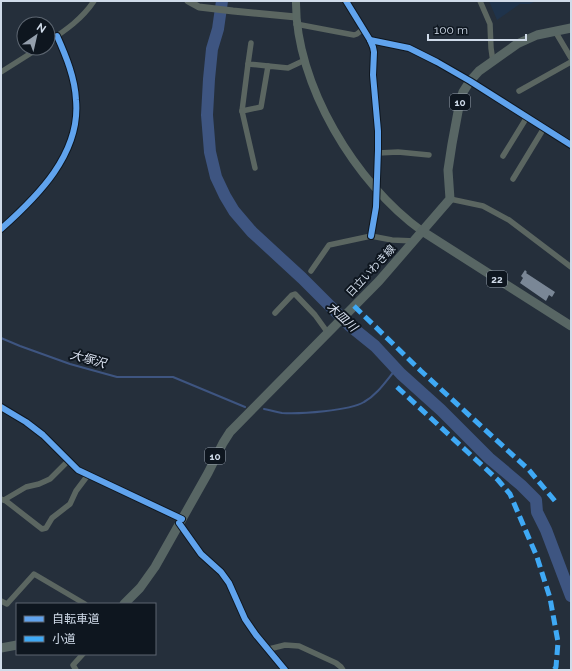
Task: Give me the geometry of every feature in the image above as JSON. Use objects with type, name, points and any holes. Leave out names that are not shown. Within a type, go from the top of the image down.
[{"type":"main road","points":[[296,1],[296,20],[305,60],[318,98],[331,126],[347,151],[376,188],[398,211],[422,231]]},
{"type":"main road","name":"10","points":[[450,199],[448,170],[460,101],[463,92],[473,76],[517,44],[537,35],[571,28]]},
{"type":"main road","name":"日立いわき線","points":[[127,603],[153,570],[208,473],[222,443],[230,432],[379,281],[450,199]]},
{"type":"main road","name":"22","points":[[422,231],[571,326]]},
{"type":"main road","points":[[1,648],[16,644]]},
{"type":"street","points":[[1,230],[24,209],[46,184],[61,161],[71,137],[75,123],[76,101],[74,84],[65,53],[57,36],[74,25],[88,11],[94,1]]},
{"type":"street","points":[[188,1],[199,6],[296,20],[354,35],[363,29]]},
{"type":"street","points":[[346,1],[370,40],[374,52],[373,75],[378,131],[378,153],[376,207],[371,236]]},
{"type":"street","points":[[480,1],[490,24],[493,62]]},
{"type":"street","points":[[555,32],[571,58]]},
{"type":"street","points":[[370,40],[409,48],[437,62],[470,81],[571,145]]},
{"type":"street","points":[[250,43],[242,111],[255,168]]},
{"type":"street","points":[[1,72],[26,56]]},
{"type":"street","points":[[248,64],[288,68],[305,60]]},
{"type":"street","points":[[519,91],[571,62]]},
{"type":"street","points":[[242,111],[260,107],[268,66]]},
{"type":"street","points":[[503,156],[527,117]]},
{"type":"street","points":[[513,179],[544,128]]},
{"type":"street","points":[[378,153],[398,152],[429,155]]},
{"type":"street","points":[[450,199],[483,206],[509,220],[571,267]]},
{"type":"street","points":[[311,271],[329,245],[371,236],[392,240],[414,241]]},
{"type":"street","points":[[275,313],[292,295],[295,294],[331,330]]},
{"type":"street","points":[[1,407],[26,422],[43,435],[78,470],[181,521],[201,554],[221,572],[229,583],[245,619],[256,635],[285,670]]},
{"type":"street","points":[[68,461],[50,479],[39,484],[26,487],[2,499],[42,529],[46,528],[52,518],[70,504],[76,491],[88,475]]},
{"type":"street","points":[[1,601],[7,604],[34,574],[83,603]]},
{"type":"street","points":[[269,649],[285,645],[300,646],[336,663],[343,670]]},
{"type":"street","points":[[76,670],[73,665],[81,655]]},
{"type":"shaded area","points":[[489,1],[536,1],[530,4],[520,4],[497,20]]},
{"type":"building","points":[[525,270],[527,272],[526,273],[555,292],[552,297],[549,295],[546,301],[520,283],[523,278],[521,276]]},
{"type":"waterway","name":"木皿川","points":[[222,1],[218,29],[212,49],[207,115],[210,152],[216,177],[225,196],[234,211],[252,232],[302,278],[349,325],[375,346],[401,374],[441,410],[489,458],[536,500],[537,512],[546,530],[571,596]]},
{"type":"waterway","name":"大塚沢","points":[[1,338],[70,364],[117,377],[173,377],[245,407]]},
{"type":"waterway","points":[[264,409],[282,413],[300,413],[336,410],[357,405],[373,396],[396,369]]},
{"type":"marked path","points":[[354,306],[421,371],[529,470],[555,501]]},
{"type":"marked path","points":[[397,387],[498,480],[510,494],[537,557],[550,598],[558,642],[556,667],[554,670]]},
{"type":"cycle path","points":[[346,1],[370,40],[374,52],[373,75],[378,131],[378,150],[376,207],[371,236]]},
{"type":"cycle path","points":[[1,229],[29,203],[54,173],[64,156],[71,138],[76,120],[74,84],[70,67],[57,36]]},
{"type":"cycle path","points":[[370,40],[409,48],[437,62],[470,81],[571,145]]},
{"type":"cycle path","points":[[1,407],[26,422],[43,435],[78,470],[182,519]]},
{"type":"cycle path","points":[[179,523],[201,554],[221,572],[229,583],[245,619],[256,635],[285,670]]}]
